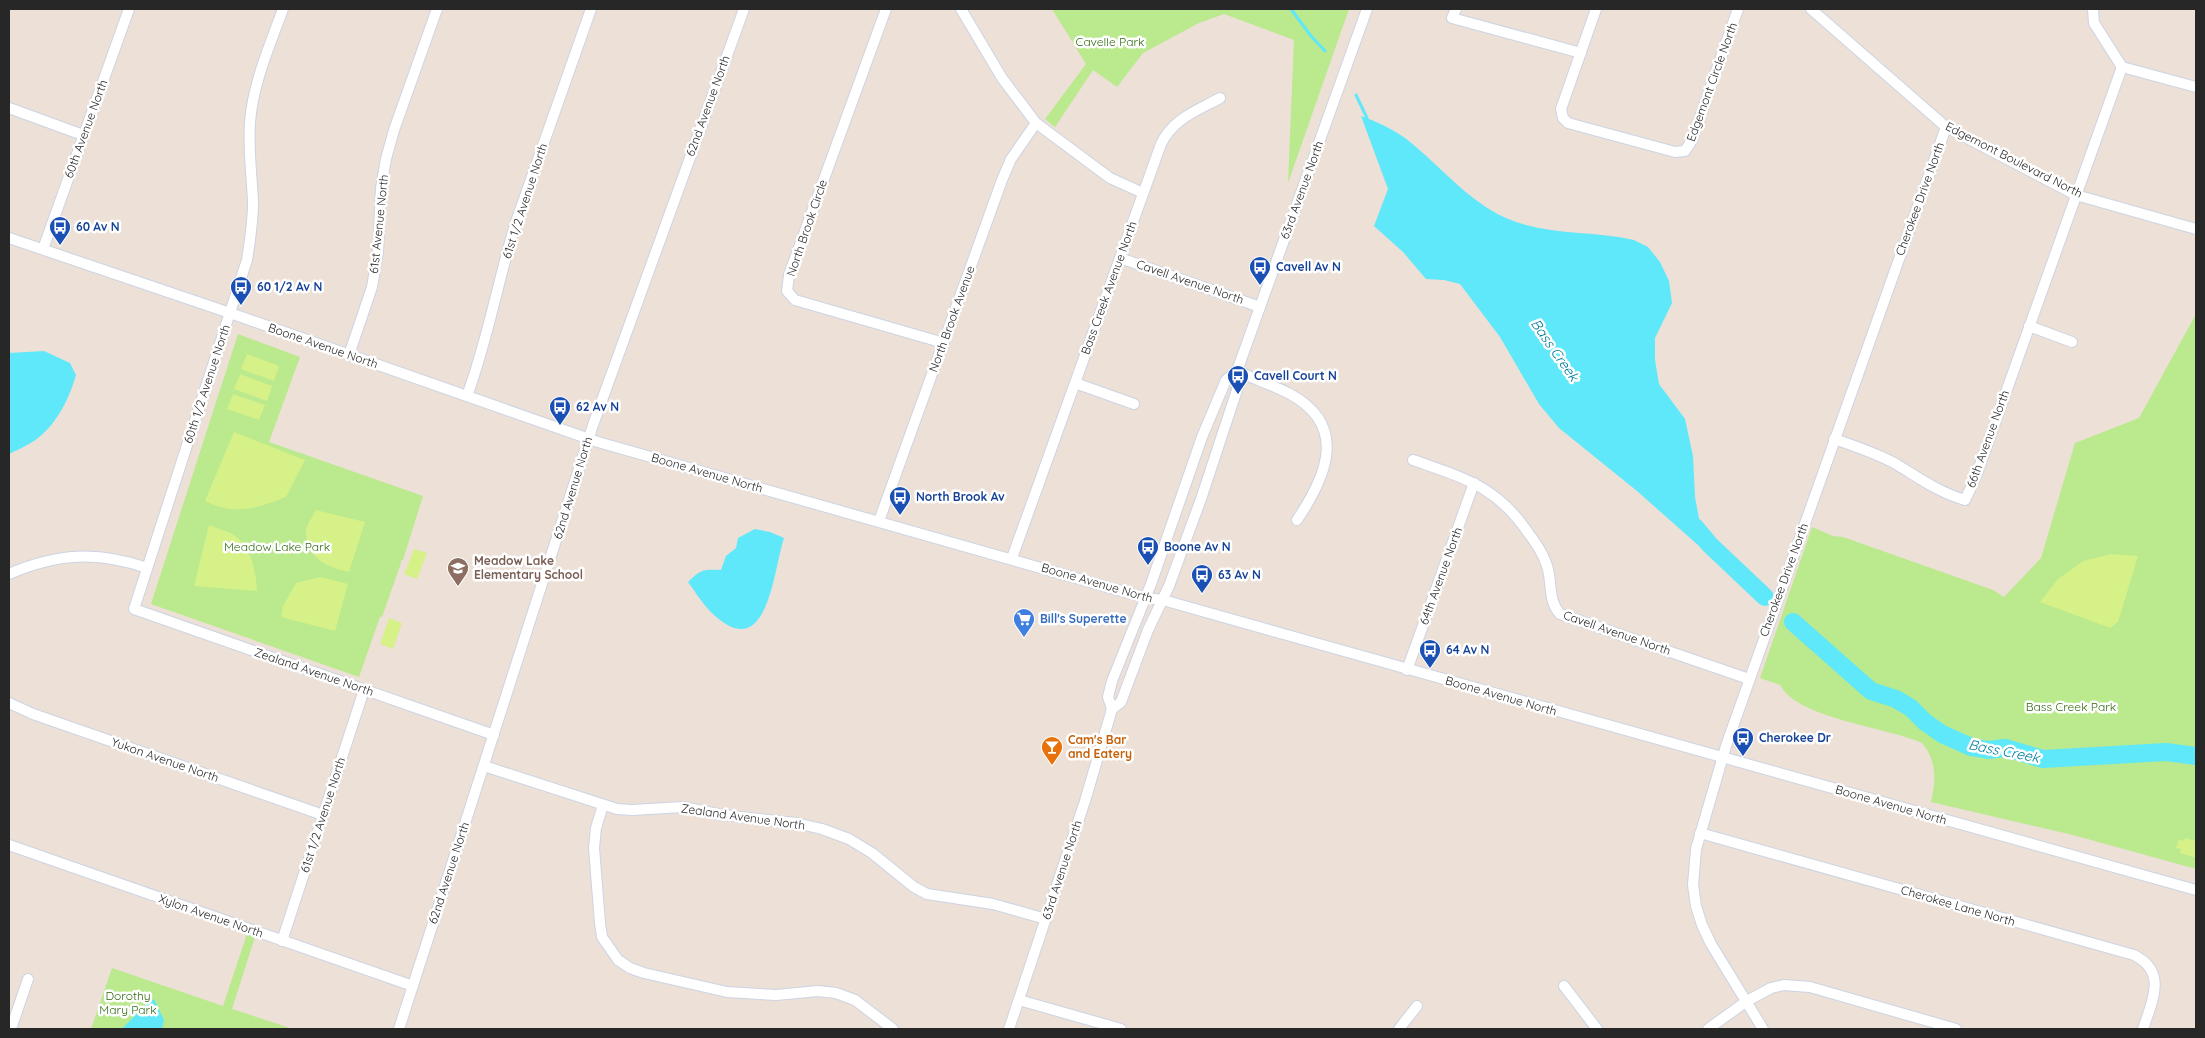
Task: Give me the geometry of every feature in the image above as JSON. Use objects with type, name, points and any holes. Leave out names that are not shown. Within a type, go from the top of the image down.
[{"type":"street","name":"60th Avenue North","points":[[43,250],[129,9]]},
{"type":"street","name":"60th 1/2 Avenue North","points":[[134,609],[246,260],[253,204],[249,148],[254,93],[283,9]]},
{"type":"street","name":"61st Avenue North","points":[[349,355],[372,287],[378,252],[381,188],[386,159],[394,130],[437,9]]},
{"type":"street","name":"61st 1/2 Avenue North","points":[[467,396],[489,332],[506,255],[516,222],[590,9]]},
{"type":"street","name":"62nd Avenue North","points":[[399,1029],[588,439],[744,9]]},
{"type":"street","name":"North Brook Circle","points":[[886,9],[789,275],[786,291],[795,300],[944,343]]},
{"type":"street","points":[[961,9],[1002,78],[1036,123],[1110,178],[1143,193]]},
{"type":"street","name":"63rd Avenue North","points":[[1112,709],[1121,702],[1148,630],[1163,600],[1219,446],[1238,387],[1237,371],[1367,9]]},
{"type":"street","points":[[1456,9],[1452,18],[1580,53]]},
{"type":"street","name":"Edgemont Circle North","points":[[1596,9],[1561,109],[1563,118],[1568,123],[1675,152],[1685,151],[1692,140],[1738,9]]},
{"type":"street","name":"Edgemont Boulevard North","points":[[1810,9],[1946,127],[2076,195],[2196,229]]},
{"type":"street","points":[[2093,9],[2094,23],[2122,66],[2196,87]]},
{"type":"street","name":"66th Avenue North","points":[[1834,438],[1874,453],[1946,495],[1965,500],[1975,478],[2122,66]]},
{"type":"street","name":"Bass Creek Avenue North","points":[[1012,558],[1161,144],[1172,126],[1180,119],[1220,98]]},
{"type":"street","points":[[9,108],[84,135]]},
{"type":"street","name":"North Brook Avenue","points":[[879,521],[1002,180],[1011,159],[1036,123]]},
{"type":"street","name":"Cherokee Drive North","points":[[1763,1029],[1711,944],[1696,906],[1693,864],[1722,757],[1749,678],[1946,127]]},
{"type":"street","name":"Boone Avenue North","points":[[9,238],[230,313],[588,439],[1012,558],[1146,598],[1163,600],[2196,890]]},
{"type":"street","name":"Cavell Avenue North","points":[[1120,258],[1260,307]]},
{"type":"street","points":[[2029,326],[2072,342]]},
{"type":"street","points":[[1237,371],[1291,395],[1305,404],[1316,415],[1324,429],[1328,445],[1323,474],[1297,520]]},
{"type":"street","name":"63rd Avenue North","points":[[1009,1029],[1085,801],[1112,709],[1108,697],[1146,598],[1202,437],[1226,380],[1237,371]]},
{"type":"street","points":[[1075,383],[1134,404]]},
{"type":"street","name":"Cavell Avenue North","points":[[1413,460],[1474,483],[1498,497],[1513,511],[1543,554],[1548,568],[1552,601],[1560,614],[1749,678]]},
{"type":"street","name":"64th Avenue North","points":[[1407,670],[1474,483]]},
{"type":"street","points":[[9,574],[36,564],[76,556],[124,560],[147,568]]},
{"type":"street","name":"Zealand Avenue North","points":[[134,609],[494,735]]},
{"type":"street","name":"61st 1/2 Avenue North","points":[[282,940],[364,690]]},
{"type":"street","name":"Yukon Avenue North","points":[[9,703],[33,714],[323,815]]},
{"type":"street","name":"Zealand Avenue North","points":[[484,766],[603,805],[632,810],[683,807],[724,815],[796,823],[822,829],[849,839],[872,853],[914,887],[927,894],[993,904],[1046,919]]},
{"type":"street","points":[[603,805],[596,828],[594,848],[600,923],[602,937],[618,960],[630,968],[644,973],[727,992],[776,995],[818,991],[836,993],[855,1000],[893,1029]]},
{"type":"street","name":"Cherokee Lane North","points":[[1700,833],[2134,955],[2149,966],[2154,974],[2155,984],[2144,1029]]},
{"type":"street","name":"Xylon Avenue North","points":[[9,845],[413,986]]},
{"type":"street","points":[[11,1029],[28,978]]},
{"type":"street","points":[[1708,1029],[1747,1001],[1771,988],[1784,985],[1810,988],[1956,1029]]},
{"type":"street","points":[[1564,986],[1597,1029]]},
{"type":"street","points":[[1019,1000],[1121,1029]]},
{"type":"street","points":[[1399,1029],[1417,1006]]},
{"type":"green space","name":"Cavelle Park","points":[[1052,9],[1349,9],[1288,183],[1294,40],[1224,14],[1199,23],[1143,53],[1117,87],[1093,70],[1055,127],[1045,119],[1086,64]]},
{"type":"green space","name":"Bass Creek Park","points":[[2196,314],[2196,869],[2073,835],[1931,802],[1934,786],[1933,764],[1922,743],[1824,714],[1790,697],[1780,685],[1760,678],[1812,527],[1833,536],[1843,537],[1993,590],[2004,597],[2041,558],[2075,443],[2139,418]]},
{"type":"green space","name":"Meadow Lake Park","points":[[238,334],[300,357],[269,442],[423,496],[403,560],[401,560],[359,677],[151,604]]},
{"type":"green space","points":[[247,354],[279,366],[274,381],[241,369]]},
{"type":"green space","points":[[240,374],[272,386],[267,401],[234,389]]},
{"type":"green space","points":[[233,394],[265,405],[259,420],[227,409]]},
{"type":"green space","points":[[234,432],[305,460],[286,497],[246,509],[226,508],[205,501]]},
{"type":"green space","points":[[316,510],[365,522],[349,572],[326,564],[314,555],[310,549],[306,529]]},
{"type":"green space","points":[[209,525],[232,534],[244,545],[254,567],[257,591],[194,586]]},
{"type":"green space","points":[[414,549],[427,553],[417,579],[404,574]]},
{"type":"green space","points":[[2111,554],[2138,556],[2118,622],[2110,628],[2040,602],[2058,579],[2083,561]]},
{"type":"green space","points":[[321,577],[348,584],[335,631],[281,617],[283,606],[296,583]]},
{"type":"green space","points":[[389,618],[402,623],[393,649],[380,644]]},
{"type":"green space","points":[[2185,838],[2196,841],[2196,858],[2180,853],[2181,849],[2176,848],[2179,839],[2184,841]]},
{"type":"green space","name":"Dorothy Mary Park","points":[[247,934],[255,937],[232,1009],[293,1029],[91,1029],[112,968],[223,1006]]},
{"type":"water","points":[[1361,116],[1384,125],[1405,138],[1465,192],[1506,218],[1537,228],[1634,240],[1648,247],[1660,262],[1669,281],[1672,303],[1655,338],[1655,360],[1659,384],[1685,419],[1693,456],[1695,497],[1701,529],[1710,545],[1707,553],[1637,491],[1559,428],[1539,404],[1500,337],[1460,284],[1444,280],[1426,279],[1403,252],[1374,226],[1388,189]]},
{"type":"water","points":[[44,351],[70,363],[76,375],[73,384],[61,411],[49,428],[34,441],[9,454],[9,353]]},
{"type":"water","points":[[755,529],[770,532],[784,538],[771,590],[765,607],[757,621],[746,628],[732,627],[710,611],[688,582],[702,571],[721,570],[726,556],[736,548],[738,538]]},
{"type":"water","points":[[154,999],[164,1020],[162,1029],[122,1029],[143,1007]]},
{"type":"waterway","name":"Bass Creek","points":[[1291,9],[1325,51]]},
{"type":"waterway","name":"Bass Creek","points":[[1356,95],[1367,118]]},
{"type":"waterway","name":"Bass Creek","points":[[1695,527],[1710,545],[1765,597]]},
{"type":"waterway","name":"Bass Creek","points":[[1793,622],[1871,691],[1896,699],[1911,708],[1925,722],[1942,734],[1971,747],[1988,750],[2005,748],[2043,759],[2166,752],[2196,756]]},
{"type":"place","name":"60 Av N","points":[[60,246]]},
{"type":"place","name":"Cavell Av N","points":[[1260,286]]},
{"type":"place","name":"60 1/2 Av N","points":[[241,306]]},
{"type":"place","name":"Cavell Court N","points":[[1238,395]]},
{"type":"place","name":"62 Av N","points":[[560,426]]},
{"type":"place","name":"North Brook Av","points":[[900,516]]},
{"type":"place","name":"Boone Av N","points":[[1148,566]]},
{"type":"place","name":"Meadow Lake Elementary School","points":[[458,587]]},
{"type":"place","name":"63 Av N","points":[[1202,594]]},
{"type":"place","name":"Bill's Superette","points":[[1024,638]]},
{"type":"place","name":"64 Av N","points":[[1430,669]]},
{"type":"place","name":"Cherokee Dr","points":[[1743,757]]},
{"type":"place","name":"Cam's Bar and Eatery","points":[[1052,766]]}]
